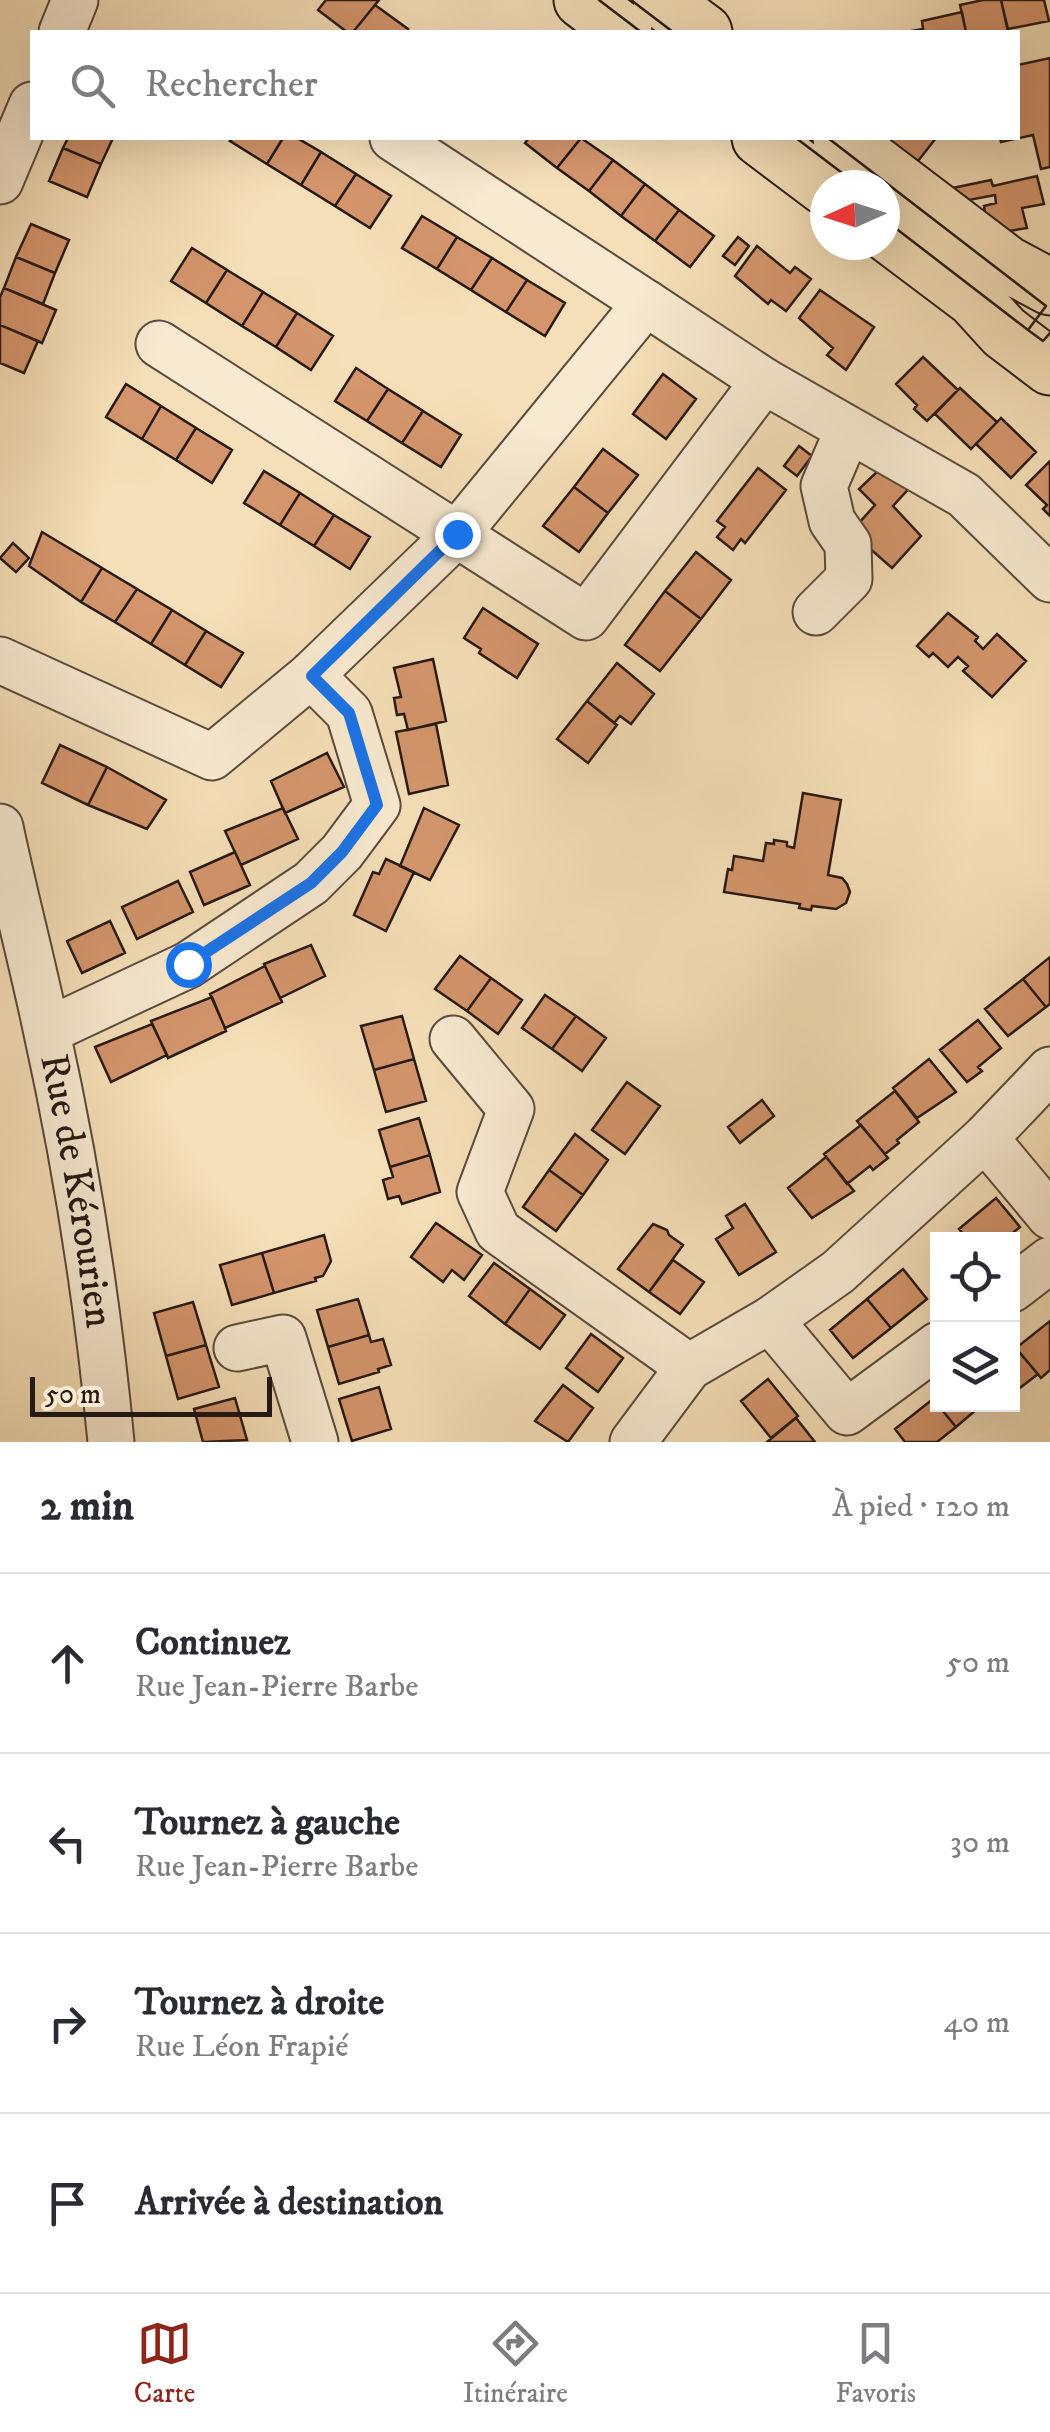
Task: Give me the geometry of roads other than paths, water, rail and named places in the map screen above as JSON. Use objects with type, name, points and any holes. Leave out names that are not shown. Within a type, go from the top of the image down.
[{"type":"main road","points":[[582,0],[621,30]]},
{"type":"main road","points":[[661,0],[701,30]]},
{"type":"main road","points":[[763,140],[810,175]]},
{"type":"main road","points":[[844,140],[1007,264],[1050,288]]},
{"type":"main road","points":[[900,243],[974,300],[1004,332],[1050,367]]},
{"type":"street","points":[[63,30],[76,0]]},
{"type":"street","points":[[397,140],[764,381],[964,496],[1050,579]]},
{"type":"street","points":[[0,660],[212,756],[312,676],[457,534],[646,303]]},
{"type":"street","points":[[159,344],[586,617],[764,381]]},
{"type":"street","points":[[816,612],[850,579],[848,544],[832,521],[824,486],[848,430]]},
{"type":"street","points":[[47,1031],[188,964],[311,883],[342,852],[377,805],[349,713],[312,676]]},
{"type":"street","name":"Rue de Kérourien","points":[[0,827],[47,1031],[100,1324],[111,1442]]},
{"type":"street","points":[[452,1039],[511,1110],[480,1192],[498,1231],[688,1367]]},
{"type":"street","points":[[633,1442],[688,1367],[770,1320],[838,1272],[985,1138],[1050,1070]]},
{"type":"street","points":[[985,1138],[1050,1216]]},
{"type":"street","points":[[1020,1282],[1050,1260]]},
{"type":"street","points":[[770,1320],[847,1412],[930,1350]]},
{"type":"street","points":[[237,1348],[283,1338],[315,1442]]},
{"type":"tram line","points":[[599,0],[638,30]]},
{"type":"tram line","points":[[631,0],[670,30]]},
{"type":"tram line","points":[[799,140],[838,170]]},
{"type":"tram line","points":[[831,140],[870,170]]},
{"type":"tram line","points":[[900,193],[1046,306],[1028,330],[900,232]]},
{"type":"tram line","points":[[1037,318],[1028,330],[1043,341],[1050,333]]}]
